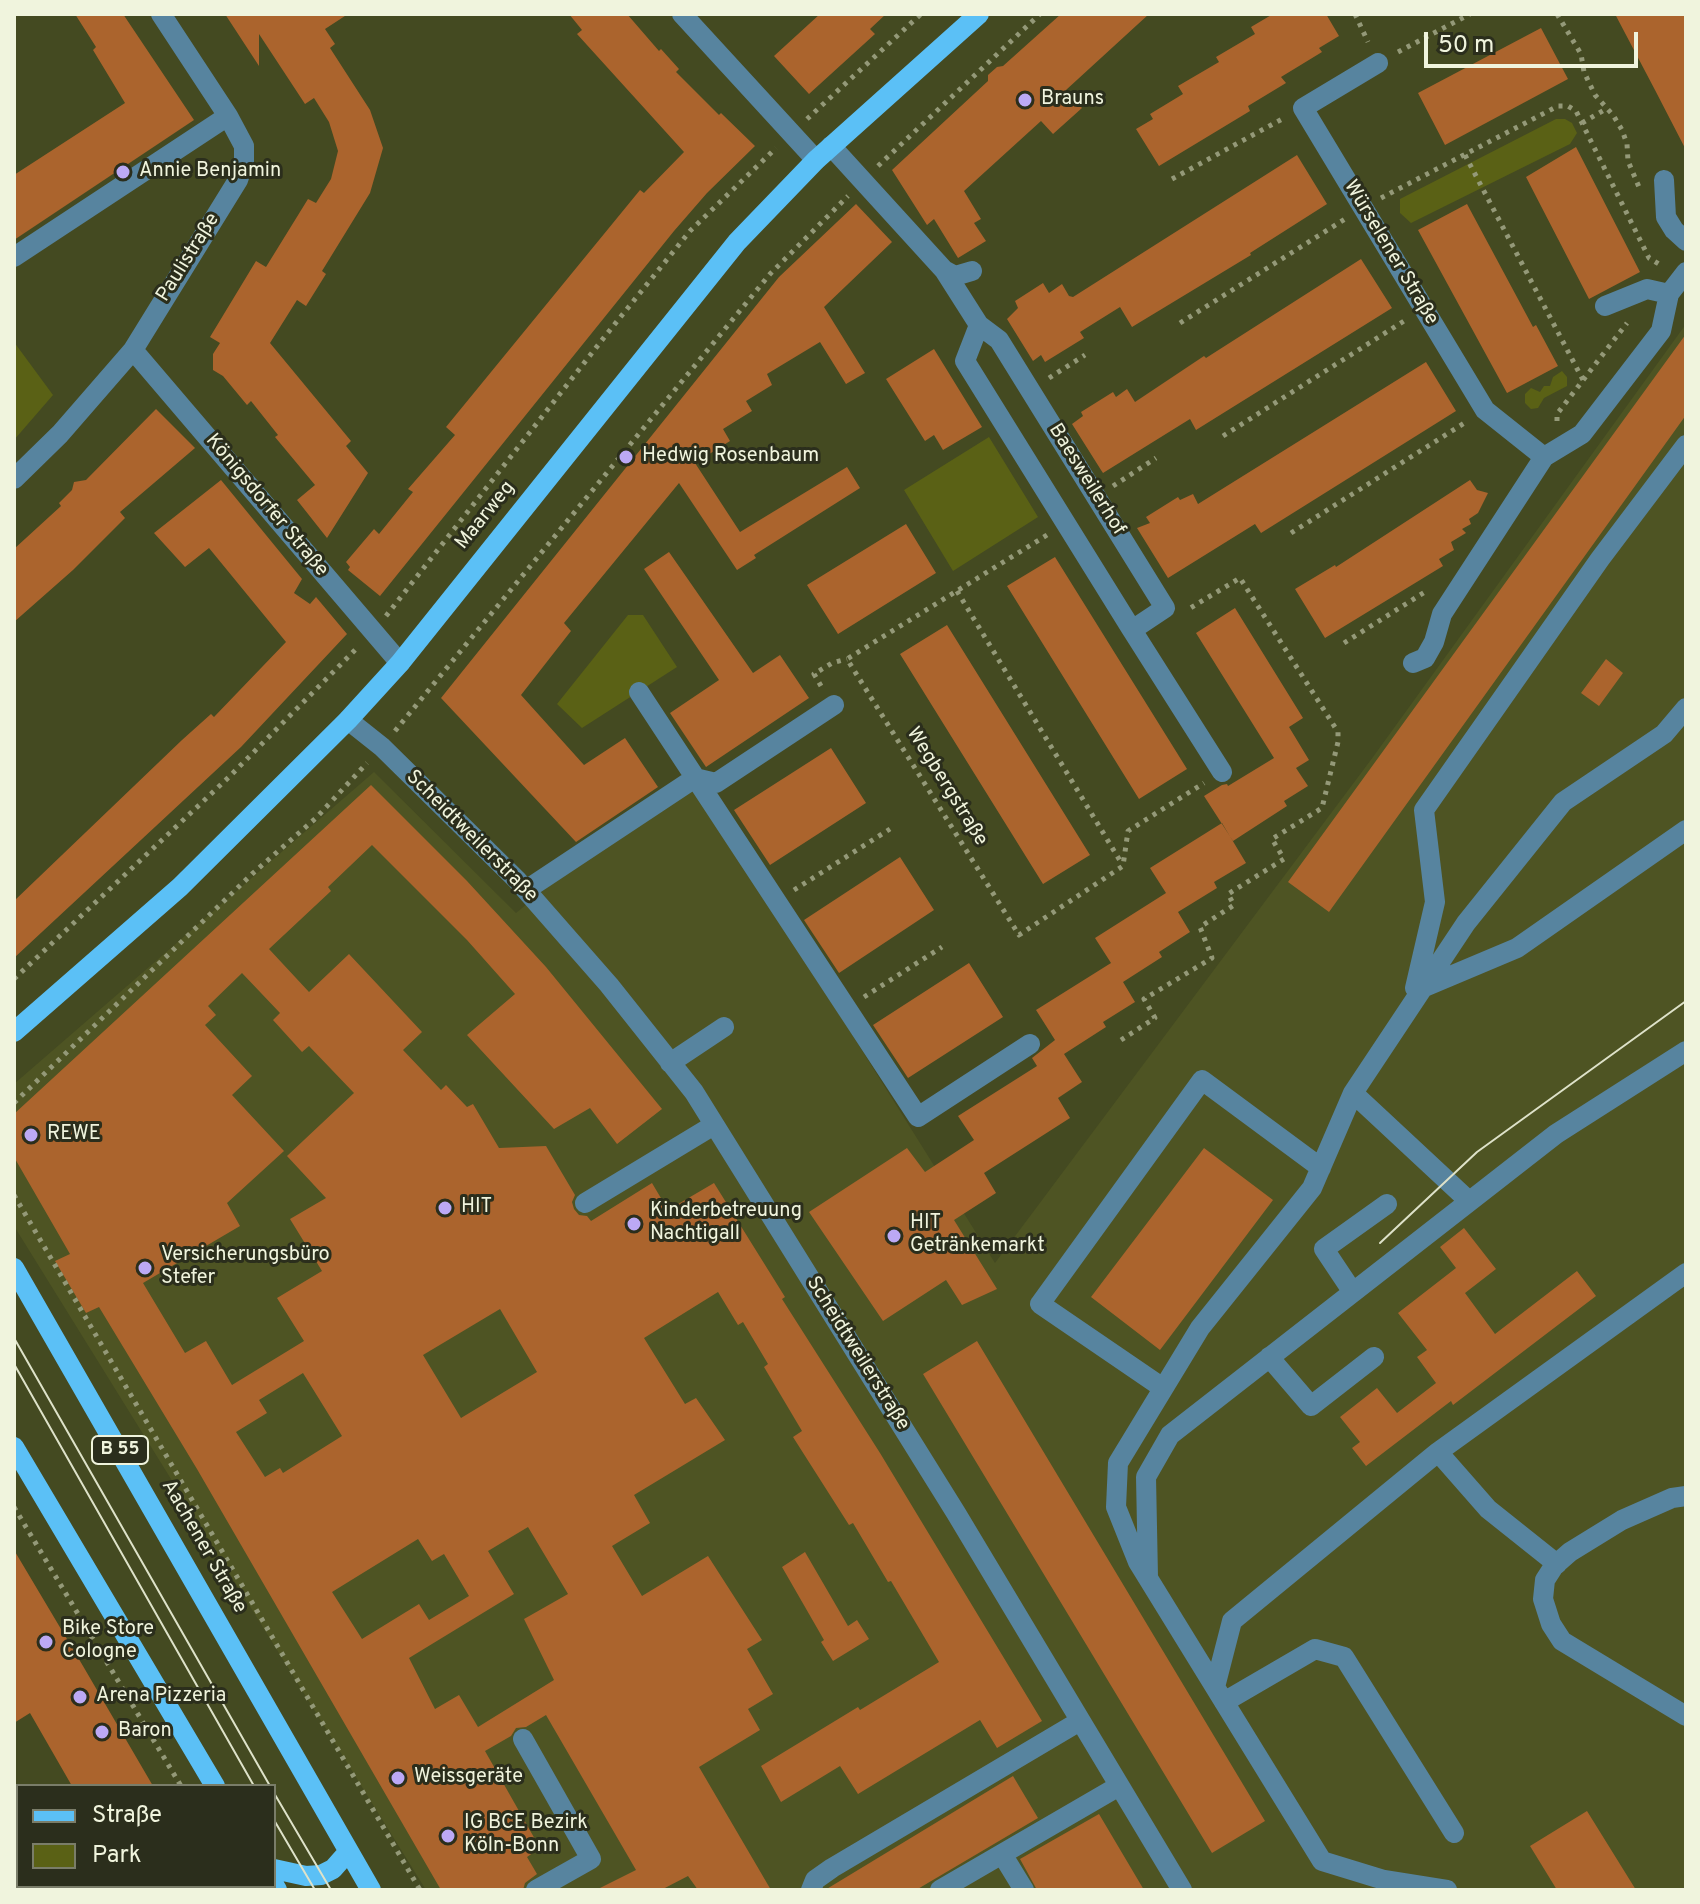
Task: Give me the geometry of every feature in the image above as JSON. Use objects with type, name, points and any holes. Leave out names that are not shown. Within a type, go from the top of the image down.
[{"type":"main road","name":"Maarweg","points":[[14,1032],[180,887],[348,720],[400,663],[737,242],[816,160],[979,14]]},
{"type":"main road","name":"Aachener Straße","points":[[14,1268],[371,1890]]},
{"type":"main road","points":[[14,1447],[214,1784]]},
{"type":"main road","points":[[276,1869],[306,1876],[321,1875],[333,1869],[348,1852]]},
{"type":"street","points":[[682,14],[816,160]]},
{"type":"street","name":"Paulistraße","points":[[14,479],[60,434],[133,350],[238,180],[244,162],[244,146],[228,116],[164,15]]},
{"type":"street","points":[[1303,108],[1378,63]]},
{"type":"street","name":"Würselener Straße","points":[[1303,108],[1485,410],[1549,453]]},
{"type":"street","points":[[14,257],[228,116]]},
{"type":"street","name":"Baesweilerhof","points":[[831,146],[944,270],[979,325],[999,340],[1165,608]]},
{"type":"street","points":[[1664,180],[1666,217],[1686,241]]},
{"type":"street","points":[[944,270],[955,276],[972,271]]},
{"type":"street","points":[[1605,306],[1647,289],[1679,281]]},
{"type":"street","points":[[1413,663],[1425,658],[1434,642],[1442,614],[1549,453],[1582,434],[1661,331],[1679,281]]},
{"type":"street","name":"Baesweilerhof","points":[[979,325],[965,361],[1222,772]]},
{"type":"street","name":"Königsdorfer Straße","points":[[133,350],[400,663]]},
{"type":"street","points":[[1417,996],[1435,902],[1424,810],[1600,559],[1686,445]]},
{"type":"street","points":[[1132,630],[1165,608]]},
{"type":"street","points":[[639,692],[918,1117],[1030,1044]]},
{"type":"street","points":[[526,890],[695,778],[716,783],[834,705]]},
{"type":"street","points":[[1447,1890],[1384,1880],[1322,1861],[1138,1562],[1116,1507],[1118,1463],[1200,1328],[1312,1188],[1353,1093],[1466,923],[1563,802],[1664,734],[1686,708]]},
{"type":"street","name":"Scheidtweilerstraße","points":[[348,720],[382,747],[526,890],[609,985],[694,1092],[956,1513],[1182,1890]]},
{"type":"street","points":[[1417,996],[1517,948],[1686,830]]},
{"type":"street","points":[[670,1063],[724,1027]]},
{"type":"street","points":[[1148,1579],[1146,1477],[1170,1435],[1556,1134],[1686,1051]]},
{"type":"street","points":[[1163,1388],[1040,1304],[1202,1080],[1321,1168]]},
{"type":"street","points":[[1353,1093],[1469,1201]]},
{"type":"street","points":[[585,1203],[714,1125]]},
{"type":"street","points":[[1352,1291],[1324,1249],[1387,1204]]},
{"type":"street","points":[[1220,1694],[1232,1621],[1438,1452],[1686,1273]]},
{"type":"street","points":[[1269,1357],[1311,1406],[1374,1357]]},
{"type":"street","points":[[1438,1452],[1488,1509],[1557,1564]]},
{"type":"street","points":[[1686,1496],[1672,1498],[1622,1520],[1570,1552],[1545,1580],[1543,1599],[1551,1624],[1562,1641],[1686,1716]]},
{"type":"street","points":[[1220,1694],[1315,1649],[1344,1657],[1454,1833]]},
{"type":"street","points":[[811,1890],[815,1880],[832,1868],[1080,1721]]},
{"type":"street","points":[[523,1739],[591,1859],[536,1890]]},
{"type":"street","points":[[940,1890],[1119,1786]]},
{"type":"street","points":[[1002,1854],[1024,1890]]},
{"type":"path","points":[[14,979],[229,777],[373,632],[690,231],[921,14]]},
{"type":"path","points":[[14,1103],[252,874],[316,818],[382,747],[770,274],[861,182],[1040,14]]},
{"type":"path","points":[[1355,14],[1378,63],[1470,14]]},
{"type":"path","points":[[1557,14],[1581,54],[1584,72],[1595,95],[1622,130],[1628,161],[1643,195]]},
{"type":"path","points":[[1180,323],[1363,208],[1558,106],[1568,106],[1576,111],[1649,258],[1679,281]]},
{"type":"path","points":[[1172,179],[1303,108]]},
{"type":"path","points":[[1582,123],[1606,109]]},
{"type":"path","points":[[1465,155],[1583,380]]},
{"type":"path","points":[[1631,222],[1642,213]]},
{"type":"path","points":[[1223,436],[1424,309]]},
{"type":"path","points":[[1549,453],[1557,414],[1628,322]]},
{"type":"path","points":[[1030,390],[1085,355]]},
{"type":"path","points":[[1291,533],[1485,410]]},
{"type":"path","points":[[1096,496],[1156,458]]},
{"type":"path","points":[[814,674],[832,663],[847,659],[1065,524]]},
{"type":"path","points":[[1121,1040],[1155,1018],[1144,999],[1212,958],[1200,927],[1234,905],[1228,894],[1284,859],[1272,839],[1322,808],[1338,742],[1338,732],[1240,578],[1178,616],[1165,608]]},
{"type":"path","points":[[1344,643],[1437,585]]},
{"type":"path","points":[[957,591],[1123,866]]},
{"type":"path","name":"Wegbergstraße","points":[[847,659],[1019,935],[1123,866]]},
{"type":"path","points":[[1123,866],[1128,831],[1222,772]]},
{"type":"path","points":[[776,901],[890,829]]},
{"type":"path","points":[[846,1008],[942,947]]},
{"type":"path","points":[[14,1195],[420,1890]]},
{"type":"path","points":[[14,1507],[180,1784]]},
{"type":"shaded area","points":[[1686,324],[1686,1890],[426,1890],[14,1226],[14,1084],[374,772],[516,913],[550,885],[696,785],[995,1263],[1373,757]]},
{"type":"green space","points":[[1556,119],[1572,123],[1577,133],[1570,144],[1411,223],[1400,213],[1400,199]]},
{"type":"green space","points":[[14,342],[53,395],[14,440]]},
{"type":"green space","points":[[1562,371],[1567,377],[1567,386],[1544,398],[1538,408],[1531,409],[1525,403],[1525,394],[1531,388],[1540,392],[1544,386],[1550,386],[1553,377]]},
{"type":"green space","points":[[989,437],[1038,517],[953,571],[904,490]]},
{"type":"green space","points":[[628,615],[643,615],[677,667],[582,728],[557,704]]},
{"type":"building","points":[[75,14],[123,14],[194,120],[14,240],[14,175],[125,103]]},
{"type":"building","points":[[225,14],[348,14],[325,29],[335,44],[330,48],[370,110],[383,148],[370,193],[322,271],[326,274],[306,306],[297,300],[270,343],[351,441],[346,446],[368,473],[327,538],[297,500],[315,485],[275,437],[278,435],[251,401],[247,405],[223,376],[213,370],[213,354],[220,343],[210,337],[256,261],[266,267],[308,199],[316,203],[331,179],[338,151],[329,122],[314,98],[305,104],[259,34],[259,66]]},
{"type":"building","points":[[569,14],[627,14],[679,69],[676,72],[755,146],[674,231],[380,596],[348,570],[350,567],[346,562],[374,529],[379,534],[413,492],[408,489],[455,435],[446,427],[640,190],[644,193],[684,152],[577,34],[582,30]]},
{"type":"building","points":[[820,14],[886,14],[870,29],[875,34],[809,94],[774,56]]},
{"type":"building","points":[[1061,14],[1149,14],[1066,90],[1082,108],[1053,134],[1041,121],[964,191],[981,219],[974,223],[986,241],[958,258],[934,219],[927,225],[892,170],[988,81],[988,75],[1003,66]]},
{"type":"building","points":[[1273,14],[1326,14],[1339,36],[1319,48],[1322,52],[1281,77],[1286,83],[1248,106],[1250,111],[1159,166],[1136,129],[1153,119],[1150,114],[1183,94],[1178,86],[1219,62],[1216,57],[1255,34],[1251,27]]},
{"type":"building","points":[[1615,14],[1686,14],[1686,150],[1655,90]]},
{"type":"building","points":[[1541,28],[1568,79],[1445,145],[1418,93]]},
{"type":"building","points":[[1576,147],[1640,272],[1589,299],[1526,177]]},
{"type":"building","points":[[1297,155],[1327,204],[1251,255],[1132,327],[1120,307],[1080,332],[1084,338],[1045,362],[1041,355],[1033,361],[1007,319],[1018,308],[1015,301],[1043,283],[1049,293],[1062,284],[1069,296],[1073,297]]},
{"type":"building","points":[[856,204],[892,242],[824,307],[865,373],[846,384],[820,342],[767,374],[772,385],[746,401],[752,411],[723,429],[730,441],[695,463],[740,532],[847,467],[860,488],[754,555],[756,558],[737,570],[679,483],[564,623],[571,631],[521,695],[584,765],[625,738],[658,787],[576,842],[441,698],[779,277]]},
{"type":"building","points":[[1467,204],[1533,327],[1536,325],[1558,366],[1507,393],[1418,230]]},
{"type":"building","points":[[1361,259],[1392,308],[1196,430],[1190,419],[1103,473],[1072,424],[1083,416],[1081,412],[1113,392],[1116,397],[1127,389],[1135,402]]},
{"type":"building","points":[[1686,334],[1686,415],[1329,912],[1288,882]]},
{"type":"building","points":[[934,349],[982,427],[943,450],[934,435],[925,441],[886,379]]},
{"type":"building","points":[[1426,362],[1456,411],[1261,533],[1255,524],[1168,578],[1137,528],[1150,523],[1146,517],[1178,497],[1180,500],[1193,494],[1198,504]]},
{"type":"building","points":[[156,409],[195,448],[120,512],[125,518],[14,622],[14,549],[61,506],[59,503],[72,490],[74,482],[86,480]]},
{"type":"building","points":[[221,480],[302,579],[294,593],[310,604],[316,597],[347,634],[241,747],[14,958],[14,901],[182,740],[211,714],[214,717],[286,642],[209,548],[185,567],[154,533]]},
{"type":"building","points":[[1470,480],[1477,490],[1488,493],[1478,513],[1469,519],[1471,524],[1462,529],[1466,533],[1451,542],[1454,550],[1439,559],[1443,566],[1325,638],[1295,589],[1336,567]]},
{"type":"building","points":[[906,524],[936,573],[838,634],[807,585]]},
{"type":"building","points":[[669,552],[753,673],[780,655],[809,698],[706,767],[670,713],[719,680],[644,569]]},
{"type":"building","points":[[1055,557],[1187,769],[1139,799],[1007,586]]},
{"type":"building","points":[[1235,608],[1303,718],[1289,727],[1309,760],[1296,768],[1308,786],[1284,801],[1287,806],[1233,841],[1204,796],[1222,785],[1228,786],[1274,758],[1196,633]]},
{"type":"building","points":[[947,625],[1090,855],[1043,884],[900,654]]},
{"type":"building","points":[[1606,659],[1623,673],[1599,706],[1581,693]]},
{"type":"building","points":[[831,748],[866,803],[770,865],[734,810]]},
{"type":"building","points":[[371,785],[467,881],[546,967],[662,1109],[617,1144],[590,1108],[554,1129],[467,1035],[515,994],[467,940],[372,845],[328,887],[331,891],[269,949],[309,992],[349,954],[422,1032],[403,1050],[441,1090],[446,1085],[467,1107],[473,1104],[499,1148],[546,1146],[575,1195],[572,1202],[579,1215],[587,1216],[591,1221],[652,1183],[668,1210],[714,1183],[1042,1721],[997,1748],[980,1720],[858,1794],[840,1766],[781,1802],[761,1766],[939,1662],[891,1581],[888,1582],[853,1523],[849,1525],[793,1437],[802,1431],[764,1367],[768,1364],[743,1322],[738,1325],[718,1292],[644,1338],[685,1404],[696,1398],[725,1440],[634,1495],[650,1523],[612,1546],[642,1596],[708,1556],[762,1640],[747,1649],[773,1694],[748,1709],[760,1730],[699,1767],[771,1890],[698,1890],[688,1876],[661,1890],[596,1890],[636,1870],[546,1715],[526,1727],[516,1728],[511,1736],[485,1751],[540,1848],[527,1857],[537,1874],[525,1883],[523,1890],[441,1890],[197,1469],[99,1307],[86,1313],[55,1261],[70,1254],[14,1157],[14,1114]],"holes":[[[242,973],[280,1013],[273,1020],[302,1052],[309,1046],[354,1093],[287,1156],[326,1198],[290,1219],[322,1271],[277,1298],[304,1341],[232,1385],[206,1341],[185,1353],[143,1283],[240,1226],[227,1203],[284,1151],[232,1095],[252,1076],[205,1025],[216,1015],[208,1006]],[[500,1309],[537,1372],[461,1418],[423,1355]],[[303,1373],[342,1436],[283,1473],[280,1468],[265,1477],[236,1432],[267,1413],[259,1400]],[[528,1527],[568,1594],[524,1619],[554,1680],[478,1727],[459,1695],[435,1709],[409,1658],[514,1594],[488,1551]],[[418,1539],[432,1561],[444,1554],[469,1596],[429,1620],[419,1604],[362,1639],[332,1592]]]},
{"type":"building","points":[[1222,823],[1246,863],[1214,882],[1217,888],[1178,912],[1190,932],[1159,952],[1162,957],[1123,982],[1135,1002],[1103,1022],[1106,1027],[1064,1054],[1082,1082],[1058,1098],[1070,1118],[984,1173],[996,1193],[954,1220],[997,1289],[962,1305],[946,1280],[883,1321],[809,1212],[907,1148],[925,1172],[974,1140],[958,1116],[1037,1066],[1032,1058],[1055,1040],[1036,1010],[1111,963],[1095,938],[1166,893],[1150,868]]},
{"type":"building","points":[[900,857],[934,910],[839,973],[804,920]]},
{"type":"building","points":[[969,963],[1003,1017],[908,1078],[873,1025]]},
{"type":"building","points":[[1204,1148],[1273,1200],[1160,1350],[1091,1297]]},
{"type":"building","points":[[1464,1228],[1496,1269],[1465,1293],[1495,1334],[1577,1271],[1596,1296],[1453,1405],[1451,1401],[1366,1466],[1352,1448],[1360,1442],[1340,1417],[1377,1388],[1397,1413],[1436,1383],[1417,1357],[1427,1350],[1398,1313],[1456,1268],[1440,1247]]},
{"type":"building","points":[[977,1341],[1265,1821],[1212,1853],[923,1374]]},
{"type":"building","points":[[14,1550],[152,1784],[71,1784],[30,1713],[14,1723]]},
{"type":"building","points":[[805,1552],[848,1626],[857,1620],[869,1639],[833,1661],[782,1567]]},
{"type":"building","points":[[1013,1776],[1038,1818],[916,1890],[825,1890]]},
{"type":"building","points":[[1587,1811],[1636,1890],[1557,1890],[1530,1846]]},
{"type":"building","points":[[1099,1814],[1144,1890],[1037,1890],[1020,1859]]},
{"type":"tram line","points":[[1380,1243],[1477,1152],[1686,1001]]},
{"type":"tram line","points":[[14,1338],[269,1784]]},
{"type":"tram line","points":[[14,1364],[253,1784]]},
{"type":"tram line","points":[[276,1796],[331,1890]]},
{"type":"tram line","points":[[276,1823],[315,1890]]},
{"type":"place","name":"Brauns","points":[[1025,100]]},
{"type":"place","name":"Annie Benjamin","points":[[123,172]]},
{"type":"place","name":"Hedwig Rosenbaum","points":[[626,457]]},
{"type":"place","name":"REWE","points":[[31,1135]]},
{"type":"place","name":"HIT","points":[[445,1208]]},
{"type":"place","name":"Kinderbetreuung Nachtigall","points":[[634,1224]]},
{"type":"place","name":"HIT Getränkemarkt","points":[[894,1236]]},
{"type":"place","name":"Versicherungsbüro Stefer","points":[[145,1268]]},
{"type":"place","name":"Bike Store Cologne","points":[[46,1642]]},
{"type":"place","name":"Arena Pizzeria","points":[[80,1697]]},
{"type":"place","name":"Baron","points":[[102,1732]]},
{"type":"place","name":"Weissgeräte","points":[[398,1778]]},
{"type":"place","name":"IG BCE Bezirk Köln-Bonn","points":[[448,1836]]}]
